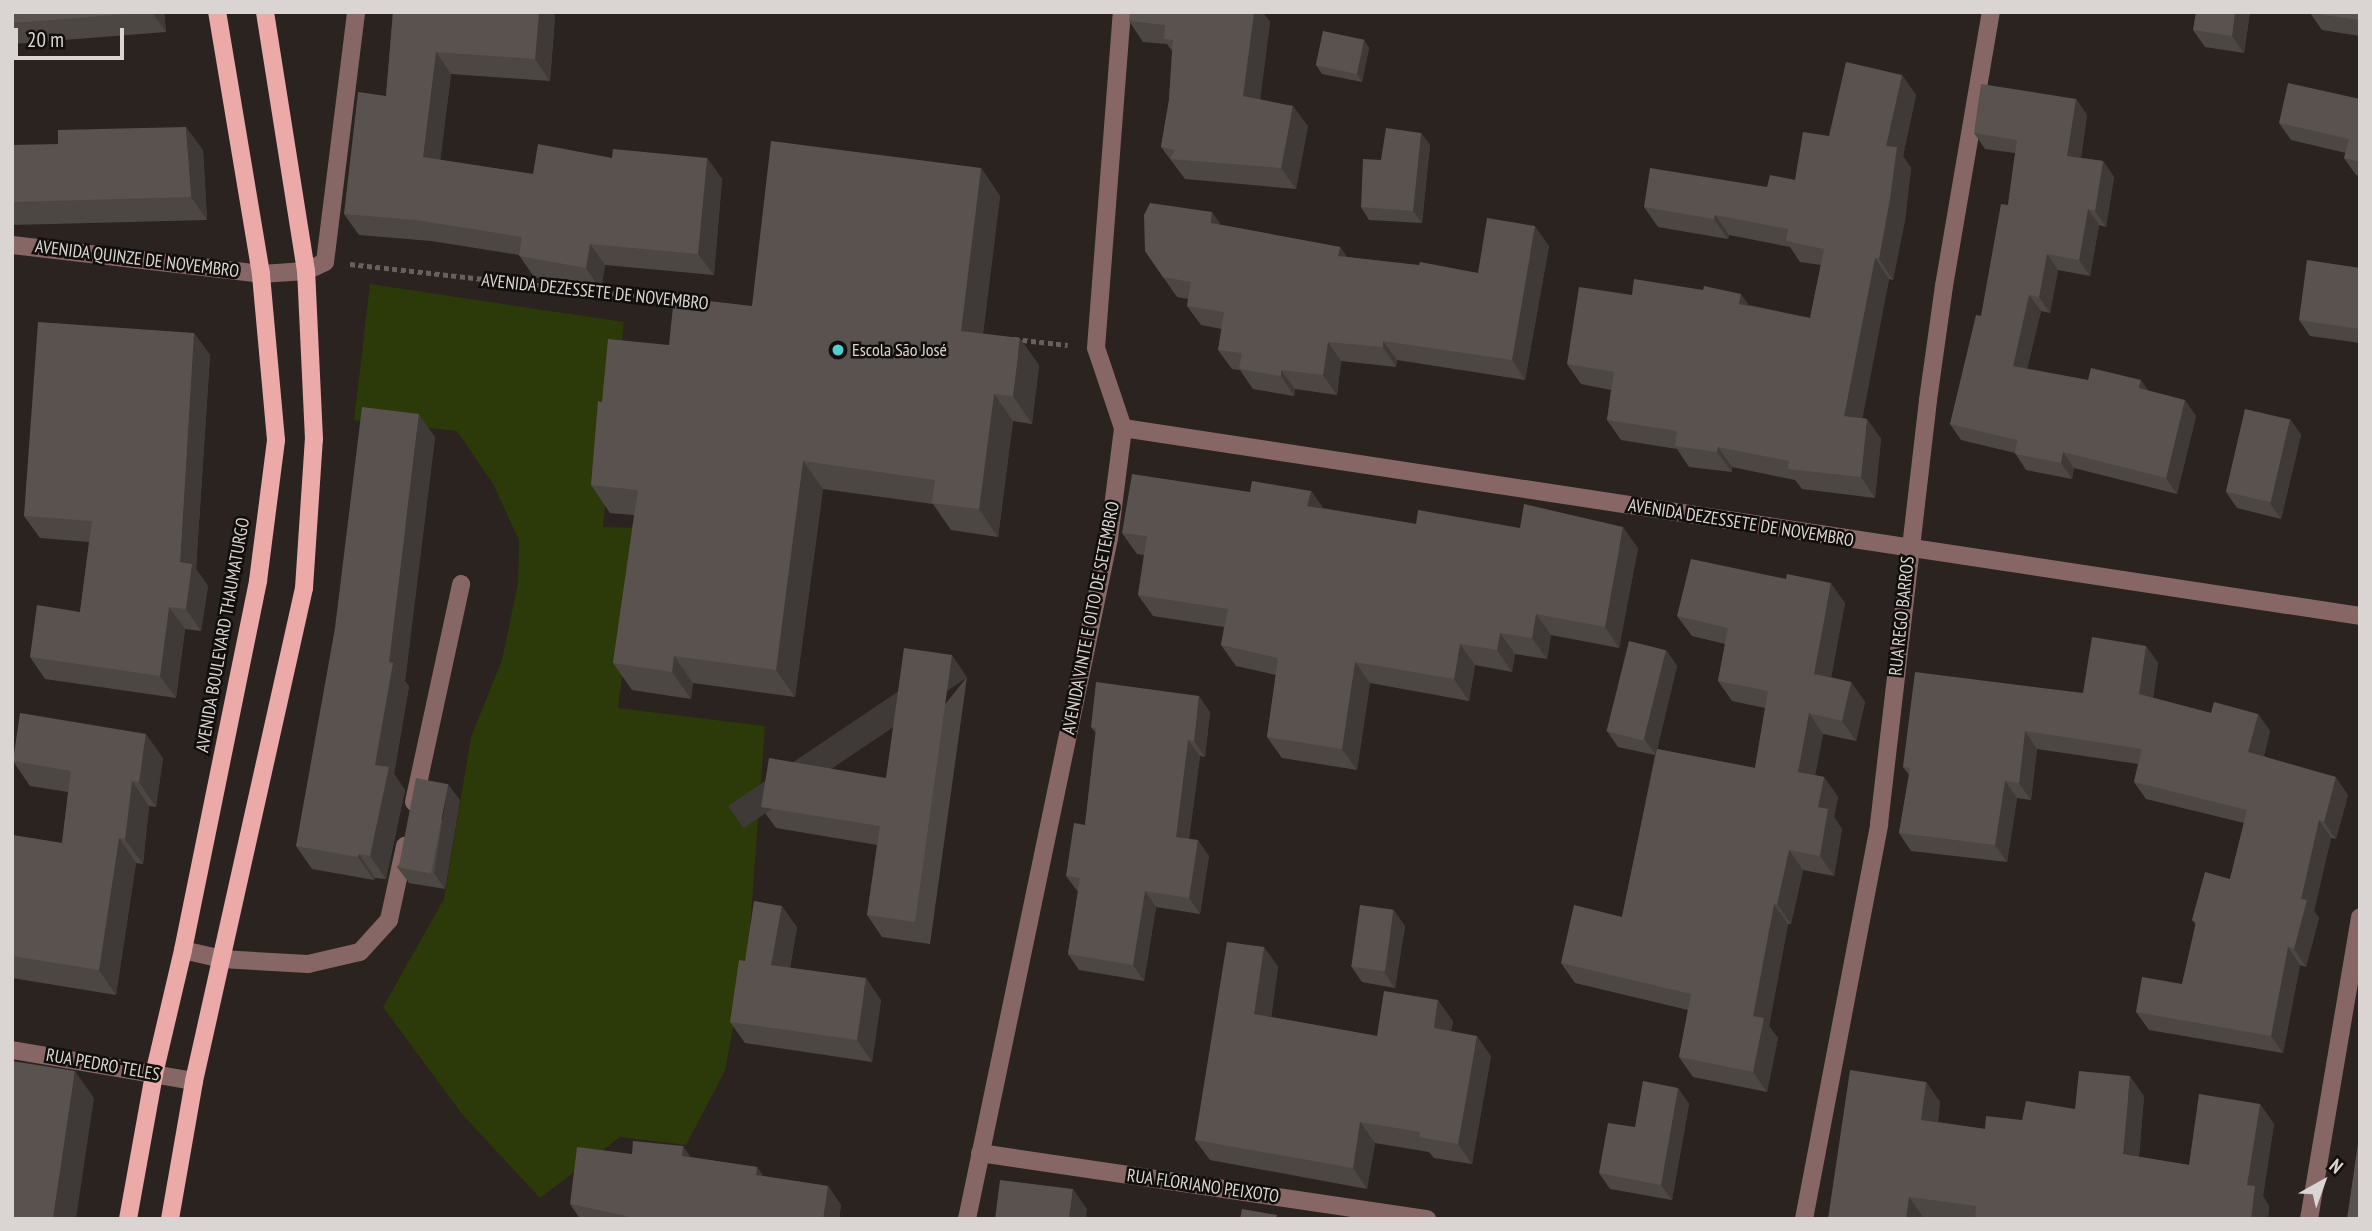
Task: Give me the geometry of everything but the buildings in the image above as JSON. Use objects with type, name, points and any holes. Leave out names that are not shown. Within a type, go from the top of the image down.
[{"type":"main road","name":"AVENIDA BOULEVARD THAUMATURGO","points":[[128,1219],[154,1074],[183,950],[258,581],[276,440],[261,274],[217,12]]},
{"type":"main road","points":[[170,1219],[194,1081],[304,588],[314,439],[306,271],[265,12]]},
{"type":"street","points":[[261,274],[306,271],[325,261],[356,12]]},
{"type":"street","name":"AVENIDA VINTE E OITO DE SETEMBRO","points":[[967,1219],[1109,538],[1123,428],[1097,348],[1122,12]]},
{"type":"street","name":"RUA REGO BARROS","points":[[1804,1219],[1879,824],[1910,549],[1944,286],[1991,12]]},
{"type":"street","name":"AVENIDA QUINZE DE NOVEMBRO","points":[[12,245],[261,274]]},
{"type":"street","name":"AVENIDA DEZESSETE DE NOVEMBRO","points":[[1123,428],[2360,616]]},
{"type":"street","points":[[183,950],[221,959],[308,964],[360,952],[389,920],[461,584]]},
{"type":"street","points":[[2309,1219],[2360,917]]},
{"type":"street","name":"RUA PEDRO TELES","points":[[12,1049],[194,1081]]},
{"type":"street","name":"RUA FLORIANO PEIXOTO","points":[[980,1153],[1426,1219]]},
{"type":"path","name":"AVENIDA DEZESSETE DE NOVEMBRO","points":[[325,261],[683,302]]},
{"type":"path","points":[[1000,337],[1097,348]]},
{"type":"green space","points":[[370,284],[624,322],[603,527],[641,528],[618,708],[765,726],[749,941],[725,1071],[686,1145],[620,1137],[540,1198],[462,1114],[383,1007],[444,899],[471,737],[502,660],[518,583],[519,540],[493,484],[457,431],[354,420]]},
{"type":"place","name":"Escola São José","points":[[838,350]]}]
